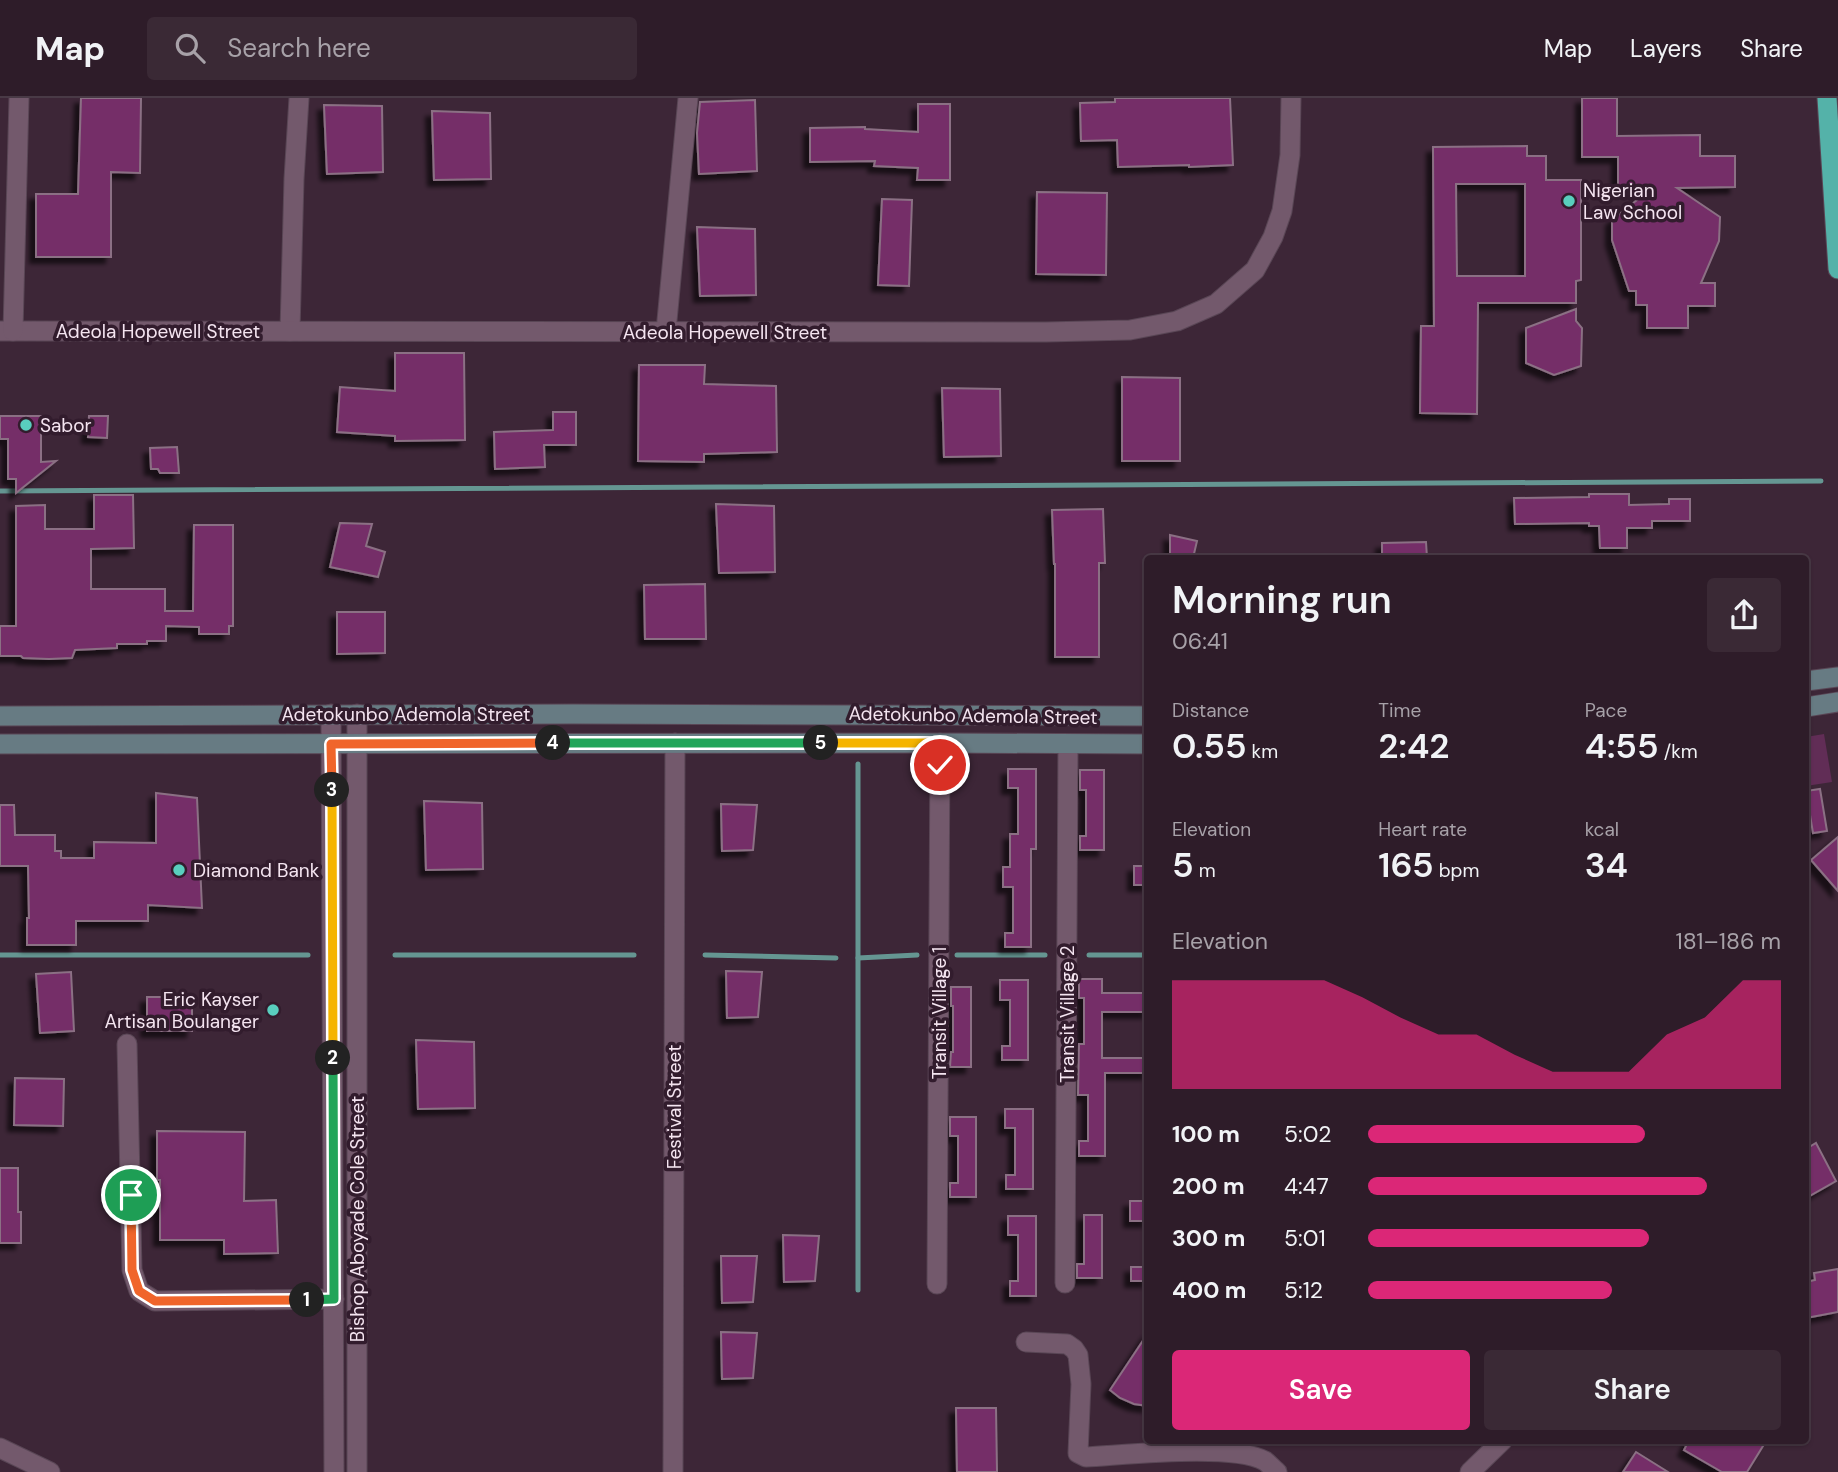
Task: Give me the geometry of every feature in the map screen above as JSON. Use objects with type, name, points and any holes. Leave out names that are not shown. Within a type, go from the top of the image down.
[{"type":"highway","points":[[1827,98],[1838,269]]},
{"type":"main road","points":[[1809,681],[1838,677]]},
{"type":"main road","points":[[1809,707],[1838,702]]},
{"type":"main road","name":"Adetokunbo Ademola Street","points":[[0,716],[1144,716]]},
{"type":"main road","name":"Adetokunbo Ademola Street","points":[[0,744],[1144,744]]},
{"type":"street","points":[[7,331],[19,98]]},
{"type":"street","points":[[290,331],[293,179],[299,98]]},
{"type":"street","points":[[666,331],[688,98]]},
{"type":"street","name":"Adeola Hopewell Street","points":[[7,331],[1130,330],[1177,321],[1216,304],[1255,270],[1273,237],[1282,211],[1288,177],[1291,98]]},
{"type":"street","name":"Bishop Aboyade Cole Street","points":[[331,714],[334,1472]]},
{"type":"street","name":"Bishop Aboyade Cole Street","points":[[357,714],[357,1472]]},
{"type":"street","name":"Festival Street","points":[[673,1472],[675,743]]},
{"type":"street","name":"Transit Village 1","points":[[937,1284],[940,743]]},
{"type":"street","name":"Transit Village 2","points":[[1065,1283],[1068,745]]},
{"type":"street","points":[[127,1044],[132,1270],[139,1291],[155,1301],[334,1299]]},
{"type":"street","points":[[1026,1342],[1067,1344],[1078,1356],[1081,1384],[1078,1453],[1081,1456],[1203,1452],[1247,1454],[1265,1461],[1277,1472]]},
{"type":"street","points":[[1470,1472],[1499,1444]]},
{"type":"street","points":[[0,1448],[50,1472]]},
{"type":"shaded area","points":[[1824,734],[1832,782],[1809,786],[1809,736]]},
{"type":"building","points":[[81,98],[141,98],[140,173],[111,172],[111,257],[36,257],[36,194],[78,194]]},
{"type":"building","points":[[1115,98],[1230,98],[1233,165],[1118,167],[1117,140],[1081,141],[1080,103],[1115,102]]},
{"type":"building","points":[[1582,98],[1617,98],[1617,136],[1700,135],[1700,156],[1735,156],[1735,187],[1677,188],[1720,217],[1719,241],[1701,283],[1715,283],[1715,306],[1688,306],[1688,328],[1647,328],[1647,305],[1636,305],[1636,291],[1629,291],[1612,240],[1612,220],[1652,188],[1618,188],[1618,157],[1582,157]]},
{"type":"building","points":[[755,100],[757,171],[699,174],[697,133],[700,102]]},
{"type":"building","points":[[918,104],[950,104],[950,180],[917,180],[918,168],[874,166],[875,161],[810,162],[810,128],[865,127],[918,132]]},
{"type":"building","points":[[324,105],[382,106],[383,172],[327,174]]},
{"type":"building","points":[[432,111],[490,113],[491,179],[434,180]]},
{"type":"building","points":[[1527,146],[1527,156],[1546,156],[1546,180],[1581,180],[1581,280],[1576,281],[1576,303],[1478,303],[1477,414],[1420,413],[1421,326],[1434,326],[1433,147]],"holes":[[[1456,184],[1525,184],[1525,276],[1457,276]]]},
{"type":"building","points":[[1037,192],[1107,193],[1106,275],[1036,274]]},
{"type":"building","points":[[882,199],[912,200],[909,286],[878,285]]},
{"type":"building","points":[[697,227],[755,229],[756,295],[700,296]]},
{"type":"building","points":[[1576,309],[1576,321],[1582,328],[1581,366],[1554,375],[1526,363],[1526,328]]},
{"type":"building","points":[[395,353],[464,353],[465,440],[395,441],[395,436],[337,432],[340,387],[395,391]]},
{"type":"building","points":[[639,365],[705,365],[704,384],[776,386],[777,452],[704,454],[704,462],[638,461]]},
{"type":"building","points":[[1122,377],[1180,378],[1180,461],[1122,461]]},
{"type":"building","points":[[942,388],[1000,389],[1001,456],[944,457]]},
{"type":"building","points":[[553,412],[576,412],[576,445],[544,445],[545,467],[495,469],[494,432],[553,430]]},
{"type":"building","points":[[0,416],[41,416],[41,462],[56,461],[16,493],[16,479],[8,479],[8,439],[0,439]]},
{"type":"building","points":[[89,416],[108,416],[107,438],[88,437]]},
{"type":"building","points":[[177,447],[179,473],[160,473],[158,469],[151,469],[150,448]]},
{"type":"building","points":[[1589,494],[1629,494],[1629,505],[1669,504],[1669,499],[1690,499],[1690,521],[1652,521],[1652,528],[1627,528],[1627,548],[1600,548],[1599,526],[1589,526],[1589,523],[1515,524],[1514,498],[1589,497]]},
{"type":"building","points":[[94,495],[133,495],[134,548],[91,549],[91,589],[165,589],[165,611],[193,611],[194,525],[233,525],[233,626],[229,626],[229,634],[199,634],[199,627],[166,626],[166,641],[117,644],[117,648],[75,650],[72,658],[0,656],[0,626],[16,626],[16,506],[45,505],[45,529],[94,529]]},
{"type":"building","points":[[716,504],[774,506],[775,572],[719,573]]},
{"type":"building","points":[[1103,509],[1105,563],[1099,563],[1099,657],[1055,657],[1052,510]]},
{"type":"building","points":[[340,523],[372,524],[366,546],[385,552],[378,577],[330,567]]},
{"type":"building","points":[[1170,535],[1197,541],[1194,555],[1170,555]]},
{"type":"building","points":[[1426,542],[1427,555],[1382,555],[1382,543]]},
{"type":"building","points":[[705,584],[706,639],[645,639],[644,585]]},
{"type":"building","points":[[337,612],[385,612],[385,653],[337,654]]},
{"type":"building","points":[[1008,769],[1036,769],[1036,849],[1031,849],[1031,947],[1005,947],[1005,933],[1013,933],[1013,887],[1003,887],[1003,867],[1010,867],[1010,834],[1018,834],[1018,788],[1008,788]]},
{"type":"building","points":[[1080,770],[1104,770],[1104,850],[1080,850],[1080,836],[1086,836],[1086,790],[1080,790]]},
{"type":"building","points":[[1820,789],[1827,831],[1813,833],[1809,791]]},
{"type":"building","points":[[156,793],[197,798],[202,908],[148,905],[148,921],[76,921],[76,945],[27,945],[28,866],[0,866],[0,805],[14,805],[15,835],[55,835],[55,851],[61,851],[61,858],[94,858],[94,842],[156,843]]},
{"type":"building","points":[[424,801],[482,803],[483,869],[426,870]]},
{"type":"building","points":[[721,804],[757,805],[753,850],[722,851]]},
{"type":"building","points":[[1838,837],[1838,891],[1811,860]]},
{"type":"building","points":[[1134,866],[1144,866],[1144,885],[1134,885]]},
{"type":"building","points":[[726,971],[762,972],[758,1017],[727,1018]]},
{"type":"building","points":[[71,972],[74,1031],[40,1033],[36,974]]},
{"type":"building","points":[[1079,979],[1102,979],[1102,993],[1144,993],[1144,1012],[1102,1012],[1102,1058],[1144,1058],[1144,1073],[1105,1073],[1105,1156],[1079,1156],[1079,1141],[1088,1141],[1088,1095],[1078,1095],[1079,1044],[1084,1044],[1084,998],[1079,998]]},
{"type":"building","points":[[1000,980],[1028,980],[1028,1060],[1002,1060],[1002,1046],[1010,1046],[1010,1000],[1000,1000]]},
{"type":"building","points":[[951,987],[971,987],[971,1067],[950,1067],[953,1052]]},
{"type":"building","points":[[147,997],[192,997],[192,1031],[147,1031]]},
{"type":"building","points":[[416,1040],[474,1042],[475,1108],[418,1109]]},
{"type":"building","points":[[15,1078],[64,1079],[63,1126],[14,1125]]},
{"type":"building","points":[[1005,1109],[1033,1109],[1033,1189],[1006,1189],[1006,1175],[1015,1175],[1015,1128],[1005,1128]]},
{"type":"building","points":[[950,1117],[976,1117],[976,1197],[950,1197],[950,1183],[958,1183],[958,1136],[950,1136]]},
{"type":"building","points":[[157,1131],[245,1132],[244,1201],[276,1200],[278,1253],[224,1254],[224,1240],[160,1240]]},
{"type":"building","points":[[1816,1143],[1836,1181],[1809,1196],[1809,1147]]},
{"type":"building","points":[[0,1168],[18,1168],[21,1243],[0,1243]]},
{"type":"building","points":[[1130,1201],[1144,1201],[1144,1221],[1130,1221]]},
{"type":"building","points":[[1084,1215],[1102,1215],[1102,1278],[1077,1278],[1077,1264],[1084,1264]]},
{"type":"building","points":[[1008,1216],[1036,1216],[1036,1296],[1010,1296],[1010,1281],[1018,1281],[1018,1235],[1008,1235]]},
{"type":"building","points":[[783,1235],[819,1236],[815,1281],[784,1282]]},
{"type":"building","points":[[721,1256],[757,1256],[753,1302],[722,1303]]},
{"type":"building","points":[[1131,1267],[1144,1267],[1144,1281],[1131,1281]]},
{"type":"building","points":[[1838,1269],[1838,1312],[1809,1317],[1809,1281],[1815,1280],[1814,1273]]},
{"type":"building","points":[[721,1332],[757,1333],[753,1378],[722,1379]]},
{"type":"building","points":[[1144,1339],[1144,1405],[1120,1398],[1110,1390]]},
{"type":"building","points":[[956,1408],[996,1408],[997,1472],[957,1472]]},
{"type":"building","points":[[1687,1444],[1763,1446],[1747,1472],[1722,1472],[1684,1450]]},
{"type":"building","points":[[1636,1452],[1668,1472],[1623,1472]]},
{"type":"waterway","points":[[0,491],[1821,481]]},
{"type":"waterway","points":[[858,764],[858,1290]]},
{"type":"waterway","points":[[0,955],[308,955]]},
{"type":"waterway","points":[[395,955],[634,955]]},
{"type":"waterway","points":[[705,955],[836,958]]},
{"type":"waterway","points":[[858,958],[917,955]]},
{"type":"waterway","points":[[957,955],[1045,955]]},
{"type":"waterway","points":[[1089,955],[1144,955]]},
{"type":"place","name":"Nigerian Law School","points":[[1569,201]]},
{"type":"place","name":"Sabor","points":[[26,425]]},
{"type":"place","name":"Diamond Bank","points":[[179,870]]},
{"type":"place","name":"Eric Kayser Artisan Boulanger","points":[[273,1010]]},
{"type":"route","points":[[131,1195],[132,1270],[139,1291],[155,1301],[334,1299],[331,744],[940,743],[940,765]]}]
